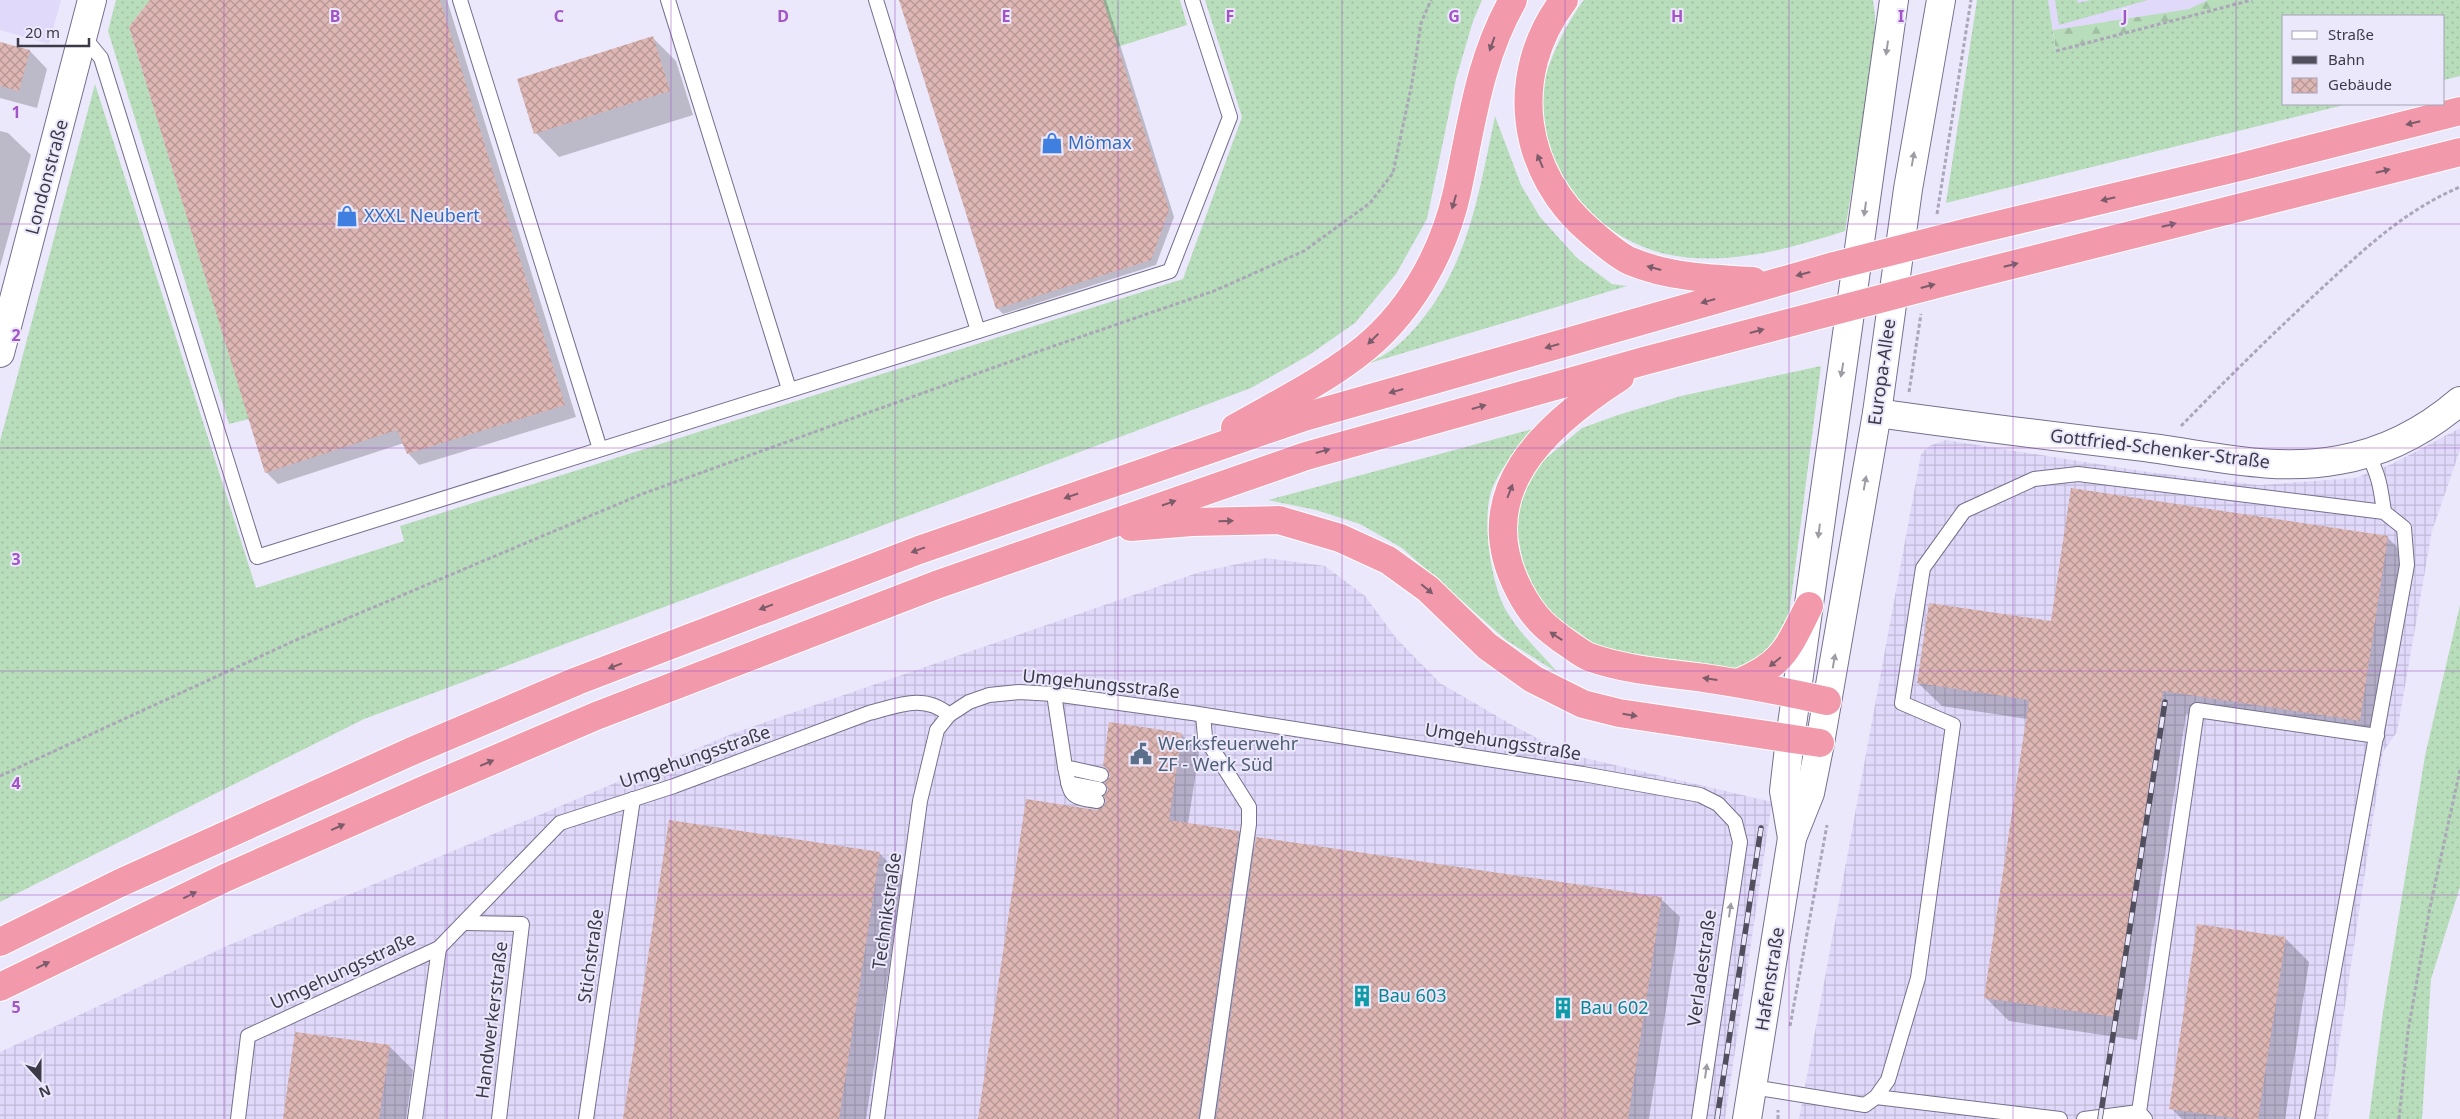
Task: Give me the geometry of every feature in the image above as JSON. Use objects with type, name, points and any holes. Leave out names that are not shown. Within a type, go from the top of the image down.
[{"type":"highway","points":[[1186,457],[1356,356],[1398,316],[1425,276],[1439,249],[1457,193],[1472,111],[1485,62],[1498,26],[1513,0]]},
{"type":"highway","points":[[1564,0],[1550,18],[1534,55],[1527,88],[1534,147],[1545,172],[1560,198],[1579,222],[1629,260],[1696,278],[1772,283]]},
{"type":"highway","points":[[0,942],[200,846],[410,752],[577,681],[919,550],[1304,417],[1834,266],[2460,111]]},
{"type":"highway","points":[[0,987],[225,878],[596,716],[795,638],[1090,530],[1306,456],[1644,361],[1830,312],[2460,152]]},
{"type":"highway","points":[[1644,361],[1586,398],[1550,431],[1523,461],[1508,495],[1503,524],[1504,554],[1528,608],[1546,629],[1587,656],[1625,667],[1738,683],[1827,700]]},
{"type":"highway","points":[[1090,530],[1192,522],[1279,520],[1340,538],[1388,560],[1428,590],[1487,646],[1533,679],[1583,704],[1619,713],[1820,743]]},
{"type":"highway","points":[[1738,683],[1756,676],[1779,660],[1809,606]]},
{"type":"street","name":"Londonstraße","points":[[0,353],[92,0]]},
{"type":"street","points":[[1790,739],[1894,0]]},
{"type":"street","name":"Europa-Allee","points":[[1820,743],[1877,413],[1908,189],[1941,0]]},
{"type":"street","name":"Gottfried-Schenker-Straße","points":[[1877,413],[2157,449],[2254,464],[2312,464],[2367,454],[2422,430],[2460,402]]},
{"type":"street","name":"Hafenstraße","points":[[1790,739],[1784,791],[1792,838]]},
{"type":"street","name":"Hafenstraße","points":[[1747,1119],[1792,838],[1810,793],[1820,743]]},
{"type":"lane","points":[[460,0],[600,448]]},
{"type":"lane","points":[[668,0],[789,389]]},
{"type":"lane","points":[[876,0],[978,331]]},
{"type":"lane","points":[[82,35],[101,58],[257,557],[1170,271],[1230,117],[1192,0]]},
{"type":"lane","points":[[2367,454],[2376,469],[2380,482],[2384,512]]},
{"type":"lane","points":[[1752,1087],[1865,1105],[1876,1097],[1888,1080],[1918,978],[1952,725],[1902,703],[1923,568],[1964,511],[2034,479],[2078,474],[2384,512],[2404,528],[2407,565],[2306,1119]]},
{"type":"lane","name":"Umgehungsstraße","points":[[238,1119],[248,1036],[439,948],[560,823],[674,786],[869,713],[900,705],[928,702],[940,707],[949,715],[969,702],[989,695],[1019,692],[1054,694],[1203,715],[1583,774],[1700,795],[1718,804],[1735,822]]},
{"type":"lane","points":[[1054,694],[1065,768],[1070,793],[1074,798],[1099,788],[1065,768]]},
{"type":"lane","points":[[2084,1119],[2142,1116],[2197,710],[2377,736]]},
{"type":"lane","name":"Technikstraße","points":[[877,1119],[920,801],[936,730],[949,715]]},
{"type":"lane","points":[[1203,715],[1205,737],[1249,806],[1250,824],[1207,1119]]},
{"type":"lane","name":"Stichstraße","points":[[586,1119],[633,799]]},
{"type":"lane","name":"Verladestraße","points":[[1699,1119],[1740,842],[1735,822]]},
{"type":"lane","name":"Handwerkerstraße","points":[[464,923],[522,924],[500,1119]]},
{"type":"lane","points":[[415,1119],[439,948]]},
{"type":"lane","points":[[1876,1097],[2060,1119]]},
{"type":"path","points":[[0,776],[296,640],[642,494],[1048,348],[1214,291],[1304,251],[1370,203],[1392,174],[1412,84],[1421,23],[1431,0]]},
{"type":"path","points":[[2056,51],[2252,0]]},
{"type":"path","points":[[2157,449],[2261,345],[2375,239],[2428,202],[2460,187]]},
{"type":"path","points":[[2399,1119],[2412,1012],[2430,907],[2460,770]]},
{"type":"shaded area","points":[[0,0],[61,0],[49,44],[0,30]]},
{"type":"shaded area","points":[[2048,0],[2223,0],[2189,9],[2053,30]]},
{"type":"shaded area","points":[[2460,428],[2460,450],[2432,531],[2397,732],[2383,752],[2328,1119],[1799,1119],[1921,454],[1929,446],[1946,440],[2148,472],[2259,485],[2355,478],[2392,464]]},
{"type":"shaded area","points":[[1266,558],[1325,566],[1365,596],[1396,638],[1440,683],[1514,726],[1568,754],[1772,802],[1725,1119],[0,1119],[0,1052],[229,945],[734,733],[1200,572]]},
{"type":"green space","points":[[116,0],[150,0],[129,27],[249,419],[229,424],[108,31]]},
{"type":"green space","points":[[1103,0],[1180,0],[1187,25],[1117,47]]},
{"type":"green space","points":[[1205,0],[1482,0],[1473,21],[1456,79],[1427,219],[1396,274],[1355,323],[1309,355],[1251,388],[364,719],[0,902],[0,441],[95,84],[256,588],[404,541],[400,526],[1183,279],[1242,117]]},
{"type":"green space","points":[[1584,0],[1873,0],[1875,44],[1845,231],[1779,250],[1734,257],[1711,258],[1666,254],[1643,247],[1602,223],[1570,189],[1558,168],[1550,146],[1541,104],[1542,89],[1550,62],[1570,21]]},
{"type":"green space","points":[[1977,0],[2048,0],[2056,51],[2252,0],[2460,0],[2460,76],[2445,80],[2445,15],[2282,15],[2282,105],[2344,105],[1946,203]]},
{"type":"green space","points":[[2055,0],[2077,0],[2078,3],[2091,0],[2148,0],[2059,25]]},
{"type":"green space","points":[[2208,0],[2252,0],[2056,51],[2053,30],[2189,9]]},
{"type":"green space","points":[[1495,116],[1521,185],[1540,217],[1577,258],[1612,284],[1627,286],[1363,365],[1387,353],[1409,335],[1437,299],[1450,275],[1461,250],[1478,197]]},
{"type":"green space","points":[[1821,366],[1788,623],[1763,662],[1725,673],[1628,655],[1578,639],[1545,613],[1526,577],[1516,528],[1520,503],[1531,476],[1544,460],[1582,428],[1618,415],[1681,396]]},
{"type":"green space","points":[[1536,428],[1500,472],[1492,489],[1487,517],[1489,552],[1496,586],[1507,612],[1524,636],[1558,673],[1506,640],[1402,548],[1360,524],[1316,510],[1268,500]]},
{"type":"green space","points":[[2460,605],[2460,887],[2431,979],[2422,1119],[2369,1119],[2383,1012],[2425,756]]},
{"type":"building","name":"XXXL Neubert","points":[[150,0],[440,0],[565,405],[407,454],[397,430],[265,473],[129,27]]},
{"type":"building","points":[[899,0],[1103,0],[1169,210],[1151,260],[996,309]]},
{"type":"building","points":[[653,36],[670,91],[534,134],[517,79]]},
{"type":"building","points":[[0,42],[30,50],[19,91],[0,86]]},
{"type":"building","points":[[2071,488],[2388,536],[2360,721],[2163,691],[2114,1017],[1984,998],[2029,700],[1917,683],[1929,603],[2051,621]]},
{"type":"building","points":[[1109,722],[1182,733],[1169,820],[1239,831],[1198,1119],[978,1119],[1026,799],[1096,810],[1103,807],[1106,802],[1104,796],[1108,790],[1105,783],[1110,776],[1107,769],[1103,766]]},
{"type":"building","points":[[669,820],[880,852],[839,1119],[623,1119]]},
{"type":"building","name":"Bau 603","points":[[1256,837],[1662,897],[1628,1119],[1216,1119]]},
{"type":"building","points":[[2197,924],[2286,937],[2258,1119],[2239,1119],[2169,1109]]},
{"type":"building","points":[[295,1032],[390,1045],[379,1119],[283,1119]]},
{"type":"railway","points":[[2100,1119],[2165,702]]},
{"type":"railway","points":[[1717,1119],[1761,828]]},
{"type":"place","name":"Mömax","points":[[1052,143]]},
{"type":"place","name":"XXXL Neubert","points":[[347,216]]},
{"type":"place","name":"Werksfeuerwehr ZF - Werk Süd","points":[[1141,754]]},
{"type":"place","name":"Bau 603","points":[[1362,996]]},
{"type":"place","name":"Bau 602","points":[[1563,1008]]}]
